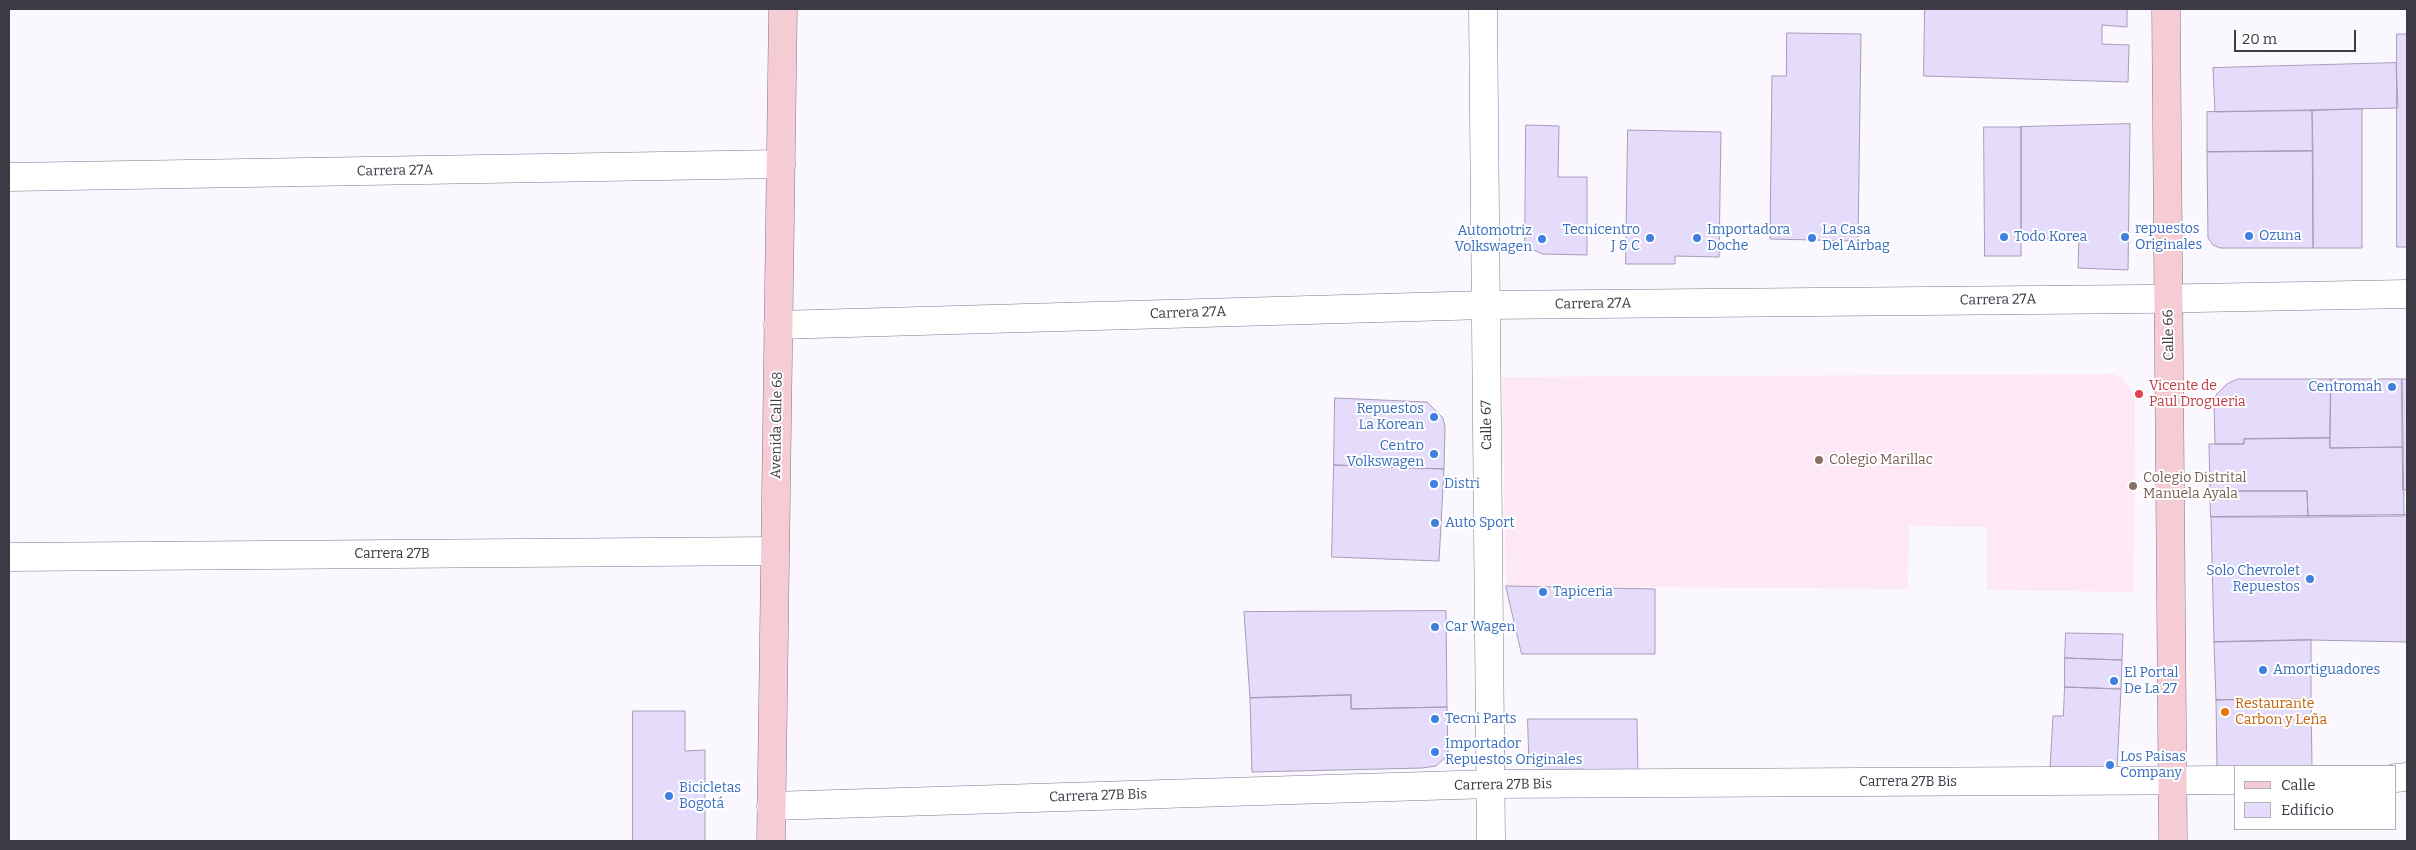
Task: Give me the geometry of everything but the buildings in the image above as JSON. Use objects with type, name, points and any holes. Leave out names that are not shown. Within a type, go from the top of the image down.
[{"type":"main road","name":"Avenida Calle 68","points":[[771,841],[783,9]]},
{"type":"main road","name":"Calle 66","points":[[2166,9],[2173,841]]},
{"type":"street","name":"Calle 67","points":[[1483,9],[1491,841]]},
{"type":"street","name":"Carrera 27A","points":[[9,177],[780,164]]},
{"type":"street","name":"Carrera 27A","points":[[778,325],[1486,305],[2407,294]]},
{"type":"street","name":"Carrera 27B","points":[[9,557],[775,551]]},
{"type":"street","name":"Carrera 27B Bis","points":[[771,806],[1491,784],[2234,780]]},
{"type":"shaded area","name":"Colegio Marillac","points":[[2113,374],[2122,378],[2135,395],[2134,592],[1987,590],[1987,527],[1909,526],[1908,589],[1506,586],[1502,377]]},
{"type":"place","name":"Ozuna","points":[[2249,236]]},
{"type":"place","name":"Todo Korea","points":[[2004,237]]},
{"type":"place","name":"repuestos Originales","points":[[2125,237]]},
{"type":"place","name":"Tecnicentro J & C","points":[[1650,238]]},
{"type":"place","name":"Importadora Doche","points":[[1697,238]]},
{"type":"place","name":"La Casa Del Airbag","points":[[1812,238]]},
{"type":"place","name":"Automotriz Volkswagen","points":[[1542,239]]},
{"type":"place","name":"Centromah","points":[[2392,387]]},
{"type":"place","name":"Vicente de Paul Drogueria","points":[[2139,394]]},
{"type":"place","name":"Repuestos La Korean","points":[[1434,417]]},
{"type":"place","name":"Centro Volkswagen","points":[[1434,454]]},
{"type":"place","name":"Colegio Marillac","points":[[1819,460]]},
{"type":"place","name":"Distri","points":[[1434,484]]},
{"type":"place","name":"Colegio Distrital Manuela Ayala","points":[[2133,486]]},
{"type":"place","name":"Auto Sport","points":[[1435,523]]},
{"type":"place","name":"Solo Chevrolet Repuestos","points":[[2310,579]]},
{"type":"place","name":"Tapiceria","points":[[1543,592]]},
{"type":"place","name":"Car Wagen","points":[[1435,627]]},
{"type":"place","name":"Amortiguadores","points":[[2263,670]]},
{"type":"place","name":"El Portal De La 27","points":[[2114,681]]},
{"type":"place","name":"Restaurante Carbon y Leña","points":[[2225,712]]},
{"type":"place","name":"Tecni Parts","points":[[1435,719]]},
{"type":"place","name":"Importador Repuestos Originales","points":[[1435,752]]},
{"type":"place","name":"Los Paisas Company","points":[[2110,765]]},
{"type":"place","name":"Bicicletas Bogotá","points":[[669,796]]}]
